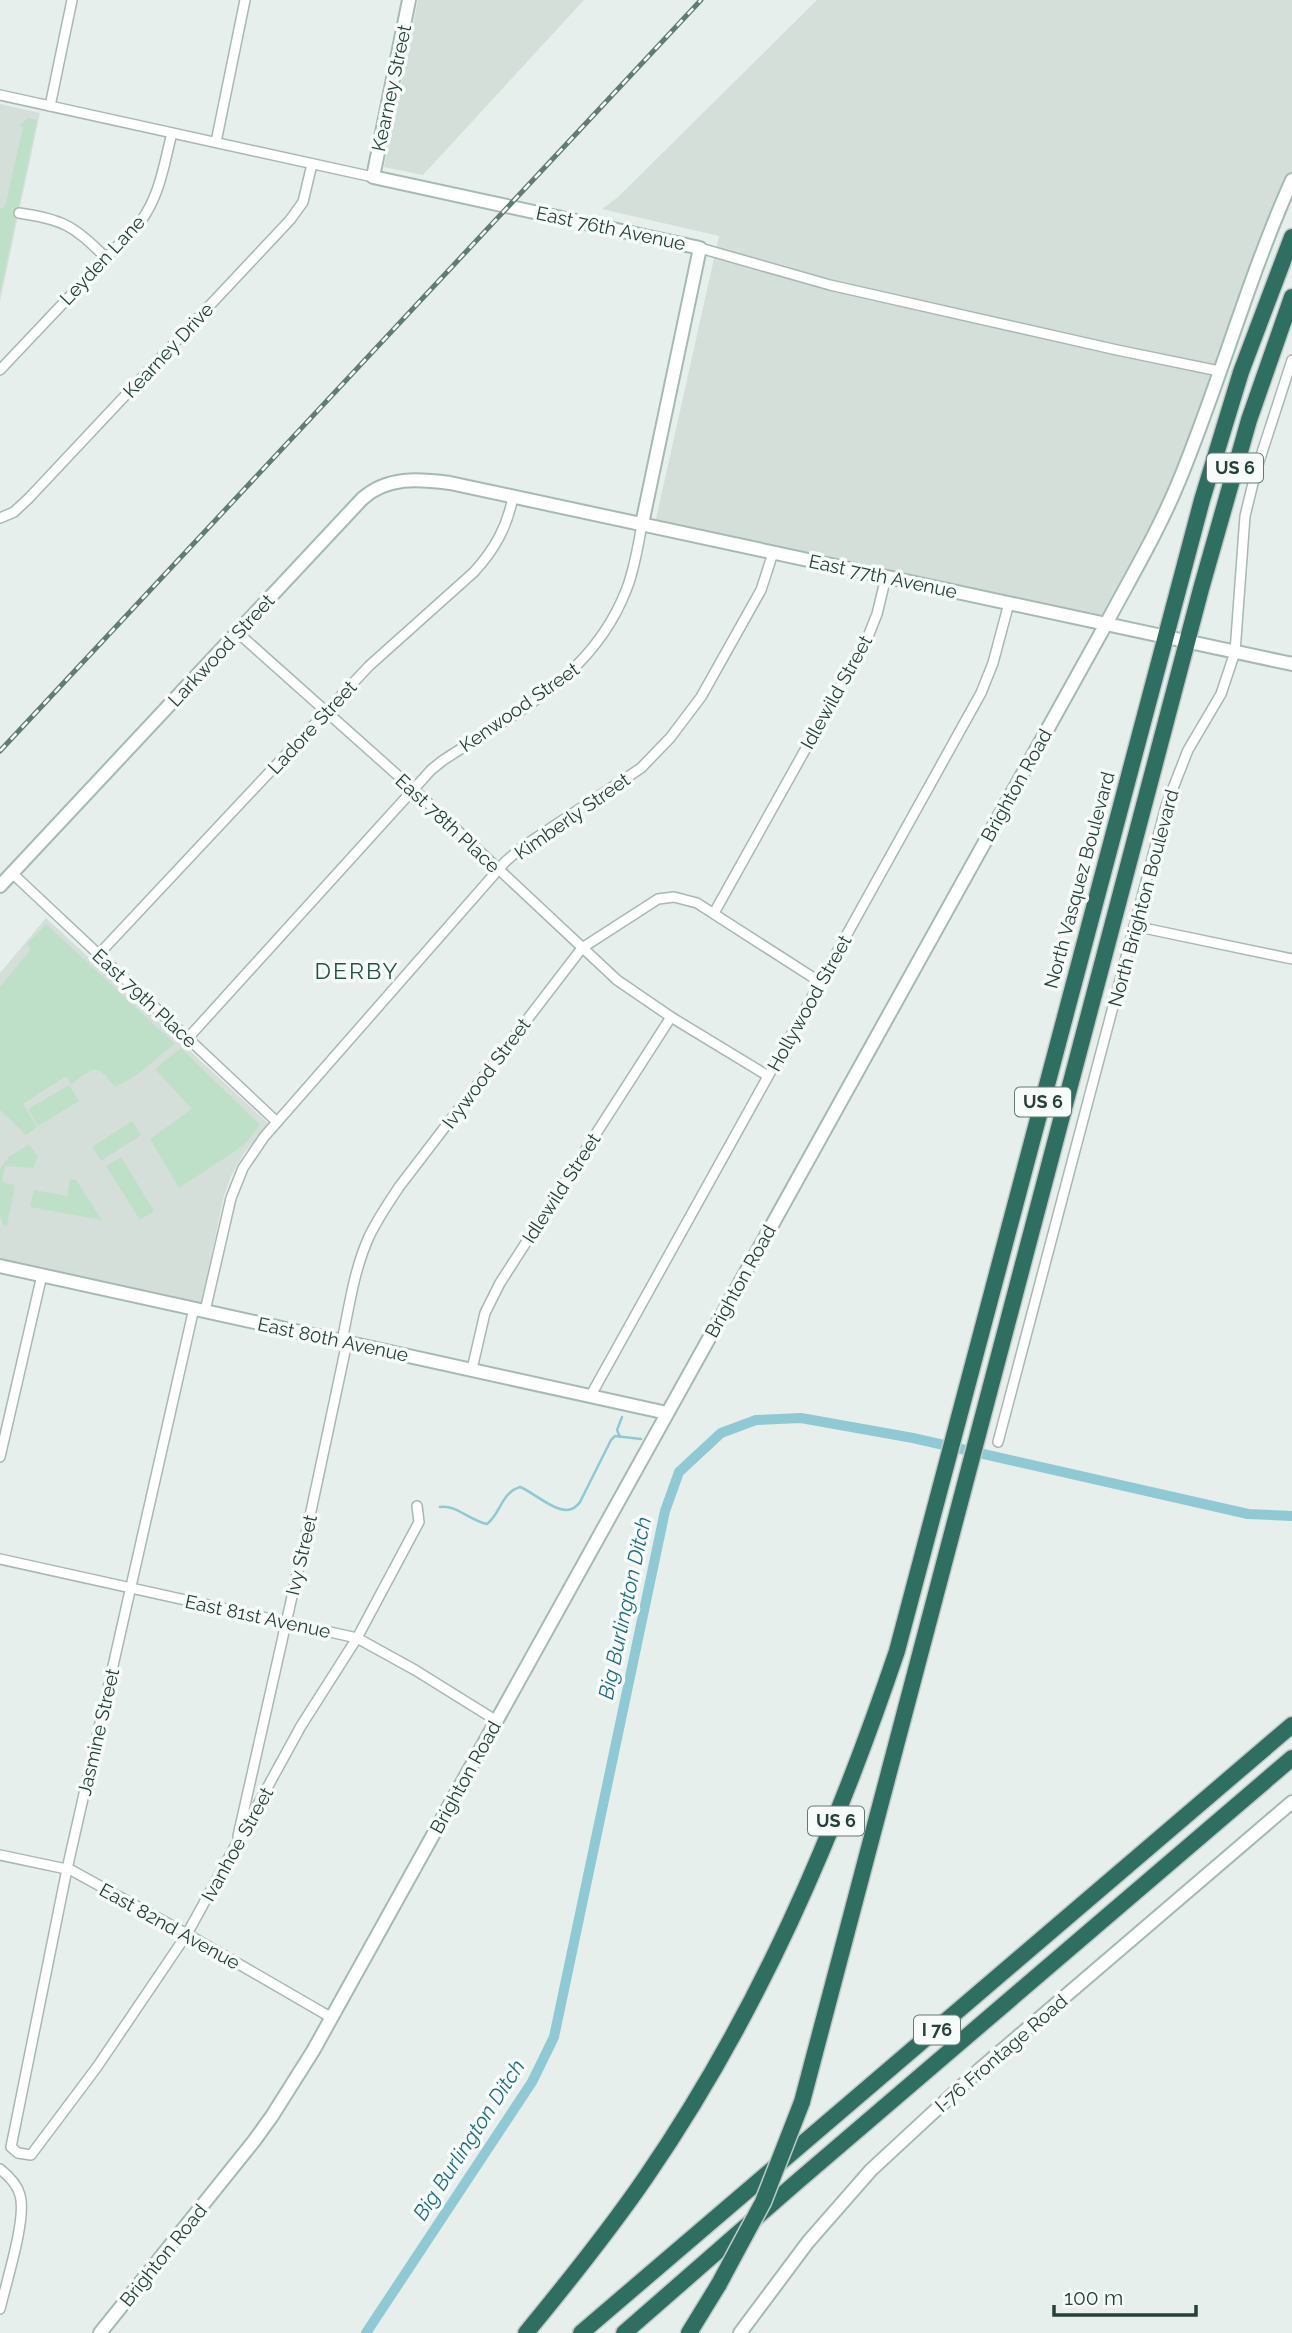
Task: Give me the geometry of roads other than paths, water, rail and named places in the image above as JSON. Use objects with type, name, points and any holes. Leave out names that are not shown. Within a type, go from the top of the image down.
[{"type":"highway","name":"North Vasquez Boulevard","points":[[926,1540],[1165,637],[1223,429],[1292,237]]},
{"type":"highway","name":"US 6","points":[[689,2333],[763,2202],[802,2102],[1188,642],[1249,420],[1292,297]]},
{"type":"highway","name":"US 6","points":[[526,2333],[583,2263],[646,2177],[697,2097],[759,1985],[800,1903],[837,1819],[897,1651],[926,1540]]},
{"type":"highway","points":[[926,1540],[949,1548]]},
{"type":"highway","name":"I 76","points":[[581,2333],[1292,1725]]},
{"type":"highway","name":"I 76","points":[[624,2333],[1292,1758]]},
{"type":"street","points":[[50,106],[72,0]]},
{"type":"street","points":[[216,142],[245,0]]},
{"type":"street","name":"Kearney Street","points":[[373,177],[409,0]]},
{"type":"street","name":"East 76th Avenue","points":[[0,95],[700,248],[830,285],[1109,349],[1219,371]]},
{"type":"street","name":"Leyden Lane","points":[[0,370],[152,207],[172,133]]},
{"type":"street","name":"Kearney Drive","points":[[0,518],[14,512],[29,498],[290,220],[303,202],[312,164]]},
{"type":"street","name":"Brighton Road","points":[[100,2333],[272,2116],[332,2018],[1106,624],[1170,502],[1264,246],[1292,180]]},
{"type":"street","points":[[19,213],[65,223],[80,232],[106,258]]},
{"type":"street","name":"Kenwood Street","points":[[188,1038],[413,789],[442,761],[552,688],[585,660],[624,596],[632,574],[700,248]]},
{"type":"street","name":"North Brighton Boulevard","points":[[998,1442],[1172,788],[1188,750],[1222,694],[1235,652],[1245,516],[1292,360]]},
{"type":"street","name":"Larkwood Street","points":[[0,887],[372,489],[384,483],[405,481],[431,481],[474,488]]},
{"type":"street","name":"East 77th Avenue","points":[[474,488],[1292,664]]},
{"type":"street","name":"Ladore Street","points":[[99,954],[369,666],[488,557],[501,536],[513,497]]},
{"type":"street","name":"Kimberly Street","points":[[199,1310],[238,1179],[250,1157],[277,1122],[498,869],[521,848],[641,768],[670,738],[701,697],[755,601],[773,553]]},
{"type":"street","name":"Idlewild Street","points":[[714,913],[867,639],[877,614],[886,577]]},
{"type":"street","name":"Hollywood Street","points":[[591,1395],[981,693],[993,663],[1009,603]]},
{"type":"street","name":"East 78th Place","points":[[237,632],[413,789],[617,980],[671,1017],[768,1076]]},
{"type":"street","name":"East 79th Place","points":[[12,873],[277,1122]]},
{"type":"street","name":"Ivywood Street","points":[[344,1341],[358,1266],[380,1217],[399,1187],[582,948],[650,903],[666,897],[690,900],[820,982]]},
{"type":"street","points":[[1134,926],[1292,959]]},
{"type":"street","name":"Idlewild Street","points":[[472,1369],[485,1313],[500,1283],[671,1017]]},
{"type":"street","name":"East 80th Avenue","points":[[0,1266],[667,1413]]},
{"type":"street","points":[[0,1457],[42,1275]]},
{"type":"street","name":"Jasmine Street","points":[[18,2153],[11,2147],[67,1869],[199,1310]]},
{"type":"street","name":"Ivy Street","points":[[234,1849],[286,1621],[344,1341]]},
{"type":"street","name":"Ivanhoe Street","points":[[18,2153],[31,2155],[97,2067],[187,1934],[301,1726],[356,1638],[419,1522],[417,1506]]},
{"type":"street","name":"East 81st Avenue","points":[[0,1559],[356,1638],[415,1670],[497,1721]]},
{"type":"street","name":"I-76 Frontage Road","points":[[740,2333],[808,2242],[871,2170],[979,2070],[1292,1802]]},
{"type":"street","name":"East 82nd Avenue","points":[[0,1855],[67,1869],[187,1934],[332,2018]]},
{"type":"street","points":[[0,2309],[20,2223],[22,2202],[16,2185],[2,2171]]},
{"type":"waterway","points":[[620,1437],[617,1430],[622,1417]]},
{"type":"waterway","name":"Big Burlington Ditch","points":[[366,2333],[532,2082],[554,2037],[665,1511],[679,1472],[721,1433],[756,1420],[801,1418],[913,1438],[1248,1514],[1292,1516]]},
{"type":"waterway","points":[[440,1507],[452,1508],[487,1524],[505,1498],[520,1487],[559,1509],[574,1508],[580,1502],[611,1440],[615,1436],[641,1439]]},
{"type":"railway","points":[[0,751],[701,0]]},
{"type":"district","name":"DERBY","points":[[357,971]]}]
